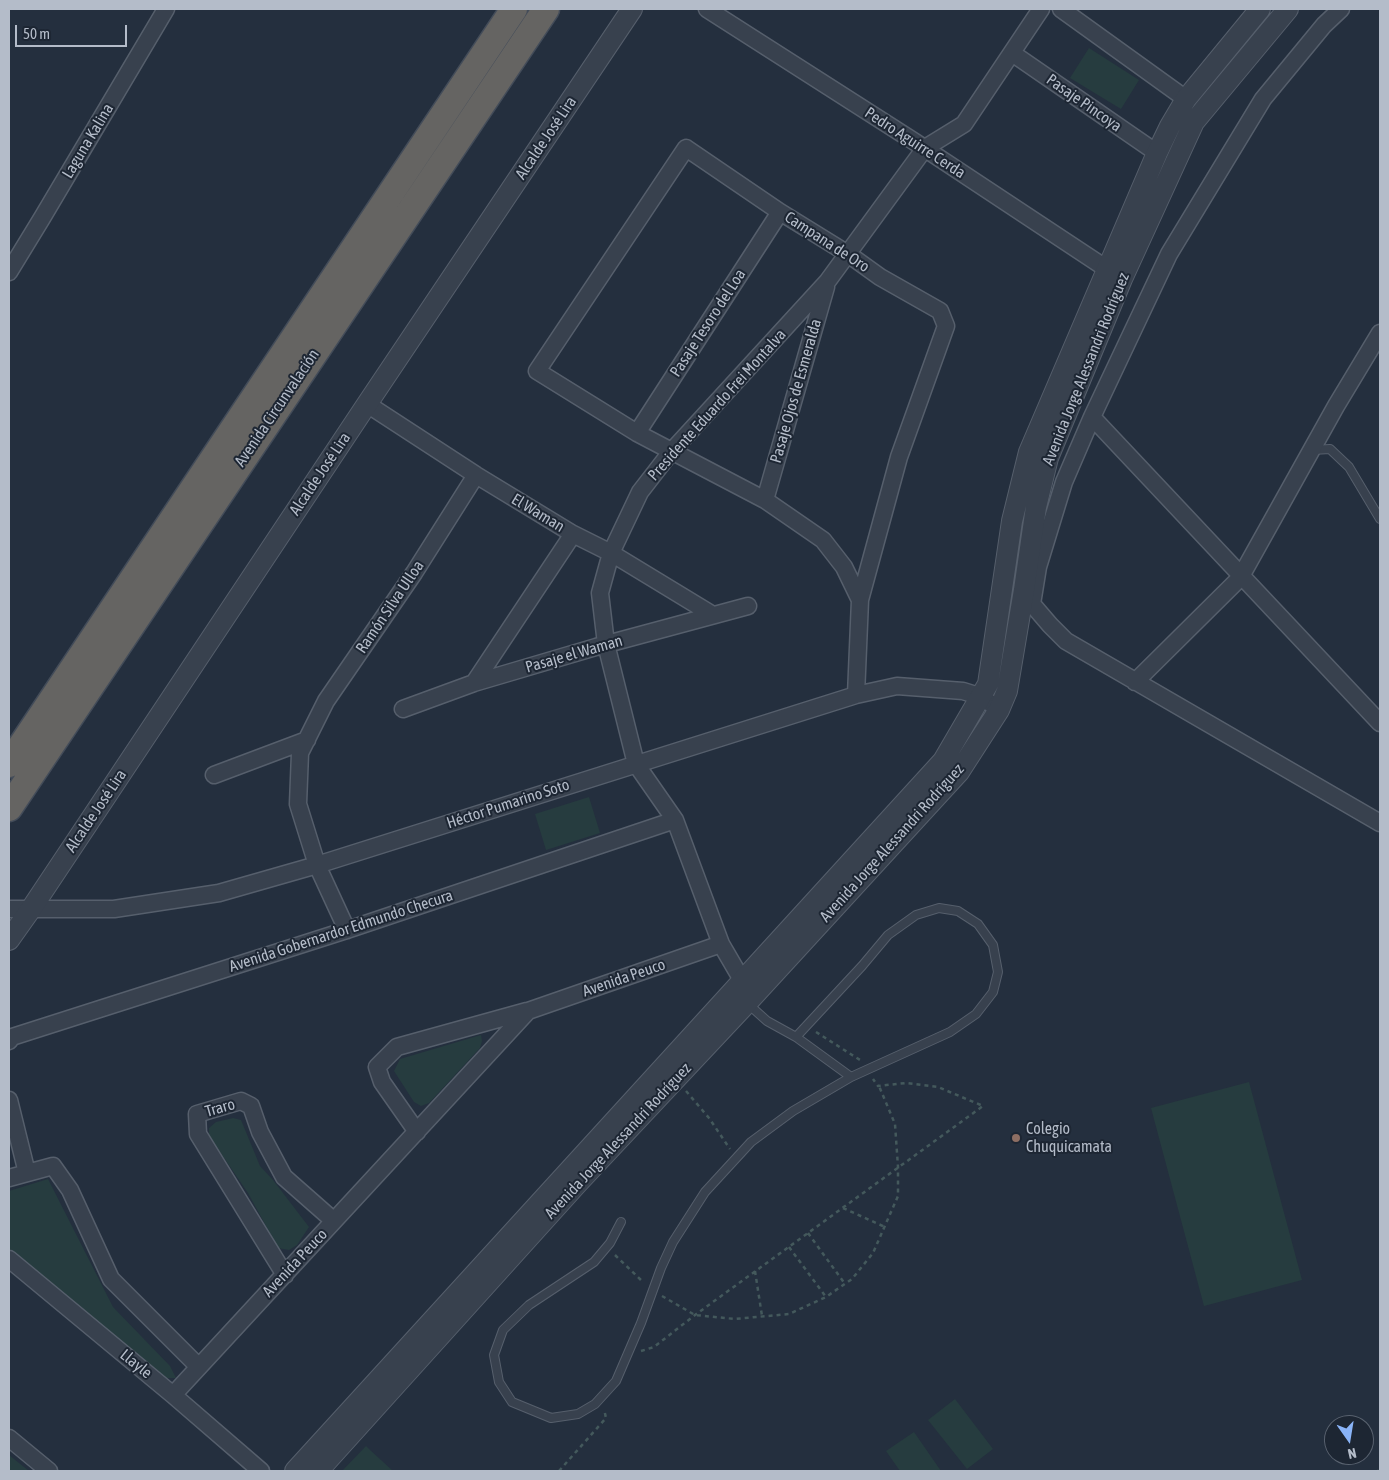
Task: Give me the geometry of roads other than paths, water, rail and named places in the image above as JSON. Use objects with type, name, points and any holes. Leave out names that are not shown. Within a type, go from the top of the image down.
[{"type":"highway","name":"Avenida Circunvalación","points":[[9,764],[514,9]]},
{"type":"highway","name":"Avenida Circunvalación","points":[[9,808],[546,9]]},
{"type":"street","name":"Laguna Kalina","points":[[9,272],[166,9]]},
{"type":"street","name":"Alcalde José Lira","points":[[9,940],[632,9]]},
{"type":"street","name":"Pedro Aguirre Cerda","points":[[707,9],[924,148],[1115,275]]},
{"type":"street","name":"Presidente Eduardo Frei Montalva","points":[[747,1003],[742,980],[721,944],[675,820],[636,764],[606,644],[600,594],[611,553],[640,492],[671,452],[827,282],[924,148],[964,124],[1041,9]]},
{"type":"street","points":[[1061,9],[1186,99]]},
{"type":"street","name":"Avenida Jorge Alessandri Rodríguez","points":[[570,1180],[674,1080],[959,772],[999,710],[1006,691],[1028,597],[1036,507],[1048,458],[1115,275],[1157,153],[1186,99],[1260,9]]},
{"type":"street","name":"Avenida Jorge Alessandri Rodríguez","points":[[318,1471],[369,1402],[398,1369],[570,1180],[742,980],[943,761],[988,684],[1012,521],[1029,452],[1115,275],[1194,122],[1288,9]]},
{"type":"street","points":[[1341,9],[1324,25],[1263,99],[1169,254],[1092,417],[1062,491],[1028,597],[1050,625],[1066,641],[1380,823]]},
{"type":"street","name":"Pasaje Pincoya","points":[[1012,53],[1157,153]]},
{"type":"street","name":"Campana de Oro","points":[[637,433],[538,371],[686,148],[780,212],[880,276],[940,311],[946,326],[899,457],[860,600],[856,695]]},
{"type":"street","name":"Pasaje Tesoro del Loa","points":[[637,433],[780,212]]},
{"type":"street","name":"Pasaje Ojos de Esmeralda","points":[[765,500],[827,282]]},
{"type":"street","points":[[1135,682],[1241,577],[1380,333]]},
{"type":"street","name":"El Waman","points":[[367,404],[476,475],[573,534],[611,553],[713,615]]},
{"type":"street","points":[[1092,417],[1380,723]]},
{"type":"street","points":[[637,433],[765,500],[823,540],[844,567],[860,600]]},
{"type":"street","name":"Ramón Silva Ulloa","points":[[347,930],[317,865],[298,804],[300,753],[326,700],[414,573],[476,475]]},
{"type":"street","points":[[474,683],[573,534]]},
{"type":"street","name":"Pasaje el Waman","points":[[403,709],[474,683],[606,644],[748,606]]},
{"type":"street","name":"Héctor Pumarino Soto","points":[[9,909],[114,908],[219,893],[317,865],[856,695],[897,686],[963,691],[982,697],[999,710]]},
{"type":"street","points":[[214,775],[307,740]]},
{"type":"street","name":"Avenida Gobernardor Edmundo Checura","points":[[9,1041],[12,1037],[347,930],[675,820]]},
{"type":"street","name":"Avenida Peuco","points":[[417,1132],[382,1082],[377,1067],[397,1047],[528,1011],[721,944]]},
{"type":"street","name":"Avenida Peuco","points":[[173,1395],[528,1011]]},
{"type":"street","points":[[9,1100],[28,1173]]},
{"type":"street","name":"Traro","points":[[285,1275],[198,1134],[197,1114],[241,1101],[251,1106],[260,1132],[284,1177],[334,1221]]},
{"type":"street","points":[[9,1178],[53,1166],[70,1190],[111,1279],[199,1367]]},
{"type":"street","name":"Llayle","points":[[9,1259],[173,1395],[261,1471]]},
{"type":"street","name":"Avenida Jorge Alessandri Rodríguez","points":[[295,1471],[369,1402]]},
{"type":"street","points":[[9,1438],[49,1471]]},
{"type":"lane","points":[[1312,450],[1330,449],[1349,468],[1380,519]]},
{"type":"lane","points":[[621,1222],[607,1247],[594,1262],[529,1305],[503,1330],[494,1356],[499,1382],[512,1402],[551,1418],[578,1414],[594,1404],[616,1381],[642,1323],[661,1268],[673,1242],[705,1192],[751,1142],[793,1111],[852,1077],[950,1032],[976,1014],[993,992],[998,972],[993,945],[978,924],[958,911],[939,908],[916,914],[888,935],[796,1037]]},
{"type":"lane","points":[[747,1003],[767,1021],[796,1037],[852,1077]]},
{"type":"place","name":"Colegio Chuquicamata","points":[[1016,1138]]}]
